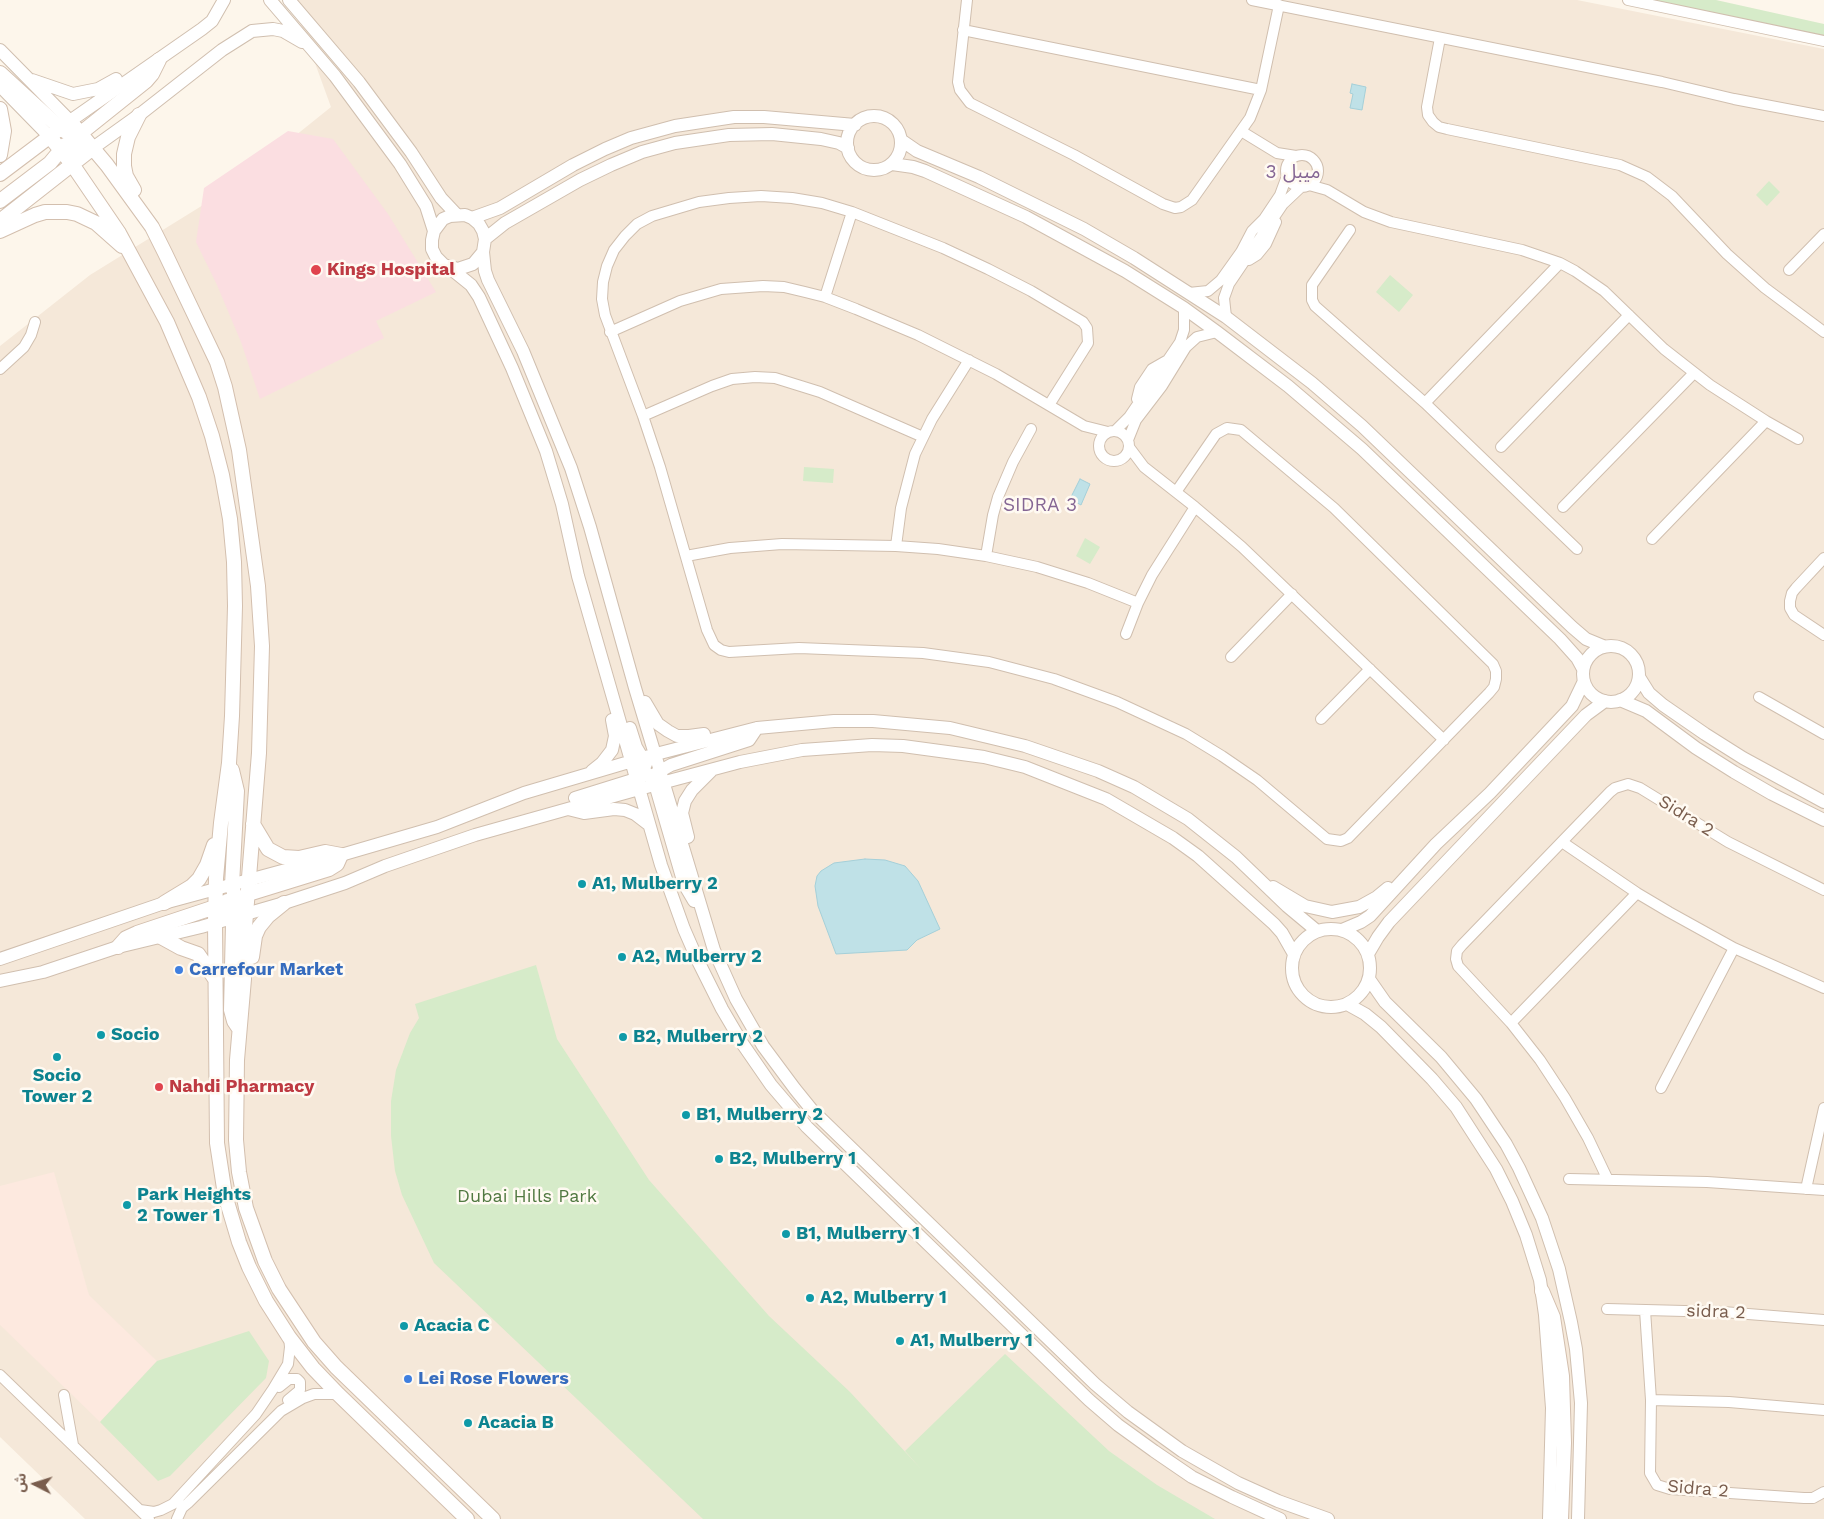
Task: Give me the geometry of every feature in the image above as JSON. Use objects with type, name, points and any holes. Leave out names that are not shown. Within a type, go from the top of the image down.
[{"type":"main road","points":[[0,174],[68,137],[146,81],[159,60]]},
{"type":"main road","points":[[0,73],[68,137],[90,150],[152,227]]},
{"type":"main road","points":[[0,109],[4,131],[0,156]]},
{"type":"main road","points":[[139,115],[125,147],[124,166],[126,176],[146,210],[152,227],[217,362],[225,387],[239,450],[258,586],[262,646],[259,753],[253,824],[235,900],[244,979],[239,1028],[236,1140],[246,1208],[265,1261],[279,1289],[305,1330],[336,1367],[493,1519]]},
{"type":"main road","points":[[68,137],[72,164],[132,256],[184,359],[199,397],[222,475],[230,519],[234,562],[232,716],[216,889],[235,900]]},
{"type":"main road","points":[[0,201],[50,163],[68,137]]},
{"type":"main road","points":[[0,221],[90,150]]},
{"type":"main road","points":[[0,231],[45,212],[67,212],[82,216],[96,223],[132,256]]},
{"type":"main road","points":[[229,762],[236,791],[231,1010],[234,1021],[239,1028]]},
{"type":"main road","points":[[164,903],[192,886],[204,873],[221,823]]},
{"type":"main road","points":[[118,947],[126,938],[137,933],[235,900],[261,889],[329,869],[337,864],[342,855],[325,852],[299,858],[283,857],[268,849],[253,824]]},
{"type":"main road","points":[[235,900],[215,922],[215,979],[217,1143],[225,1195],[239,1242],[252,1275],[266,1301],[289,1337],[313,1368],[467,1519]]},
{"type":"main road","points":[[244,979],[259,927],[284,902]]},
{"type":"main road","points":[[161,937],[181,948],[198,954],[215,979]]},
{"type":"main road","points":[[1542,1291],[1553,1317],[1562,1376],[1564,1443],[1560,1519]]},
{"type":"street","points":[[29,79],[66,92],[82,93],[98,89],[133,69],[159,60],[212,20],[224,0]]},
{"type":"street","points":[[270,0],[358,105],[400,164],[426,206],[434,230],[432,240],[435,255],[444,265],[471,285],[479,297],[512,368],[546,451],[562,504],[578,576],[607,679],[606,694],[614,728],[614,743],[608,757],[586,775]]},
{"type":"street","points":[[289,0],[332,48],[359,82],[401,138],[441,198],[457,215]]},
{"type":"street","points":[[967,0],[958,82],[960,90],[970,103],[1169,207],[1181,207],[1192,200],[1250,118],[1261,90],[1279,6]]},
{"type":"street","points":[[1252,0],[1824,116]]},
{"type":"street","points":[[1628,0],[1824,41]]},
{"type":"street","points":[[90,150],[139,115],[222,50],[252,31],[273,29],[283,31],[312,48]]},
{"type":"street","points":[[963,30],[1261,90]]},
{"type":"street","points":[[1440,38],[1426,107],[1428,115],[1433,122],[1447,129],[1620,165],[1647,177],[1672,196],[1727,254],[1764,288],[1824,332]]},
{"type":"street","points":[[0,50],[29,79],[68,137]]},
{"type":"street","points":[[0,86],[68,137]]},
{"type":"street","points":[[472,218],[500,208],[573,165],[605,149],[631,138],[676,126],[734,117],[764,116],[855,125]]},
{"type":"street","points":[[870,117],[884,119],[896,128],[901,140],[897,157],[892,164],[884,169],[865,169],[857,164],[848,148],[848,139],[855,125],[870,117]]},
{"type":"street","points":[[1241,131],[1270,150],[1284,155],[1310,157],[1317,165],[1318,174],[1332,193]]},
{"type":"street","points":[[485,239],[505,223],[611,164],[642,152],[675,143],[729,135],[772,134],[821,139],[839,143],[848,148]]},
{"type":"street","points":[[901,140],[917,151],[988,181],[1084,229],[1134,258],[1226,317],[1312,383],[1362,426],[1586,639],[1603,646],[1619,646],[1632,655],[1639,669],[1639,677],[1633,691],[1620,700]]},
{"type":"street","points":[[1270,150],[1294,184],[1321,188],[1364,212],[1390,222],[1522,250],[1560,263],[1604,291],[1664,349],[1694,373],[1766,422],[1798,440]]},
{"type":"street","points":[[1189,293],[1208,291],[1218,285],[1238,257],[1252,231],[1264,219],[1280,195],[1290,161],[1296,156]]},
{"type":"street","points":[[892,164],[925,171],[1026,217],[1117,267],[1184,308],[1217,332],[1288,386],[1362,449],[1569,648],[1592,694],[1605,701]]},
{"type":"street","points":[[1226,317],[1225,290],[1245,261],[1257,255],[1266,244],[1274,229],[1277,214],[1288,198],[1315,179],[1318,174]]},
{"type":"street","points":[[1049,405],[1088,343],[1087,328],[1083,322],[988,268],[907,232],[852,212],[807,200],[761,196],[698,202],[652,216],[638,224],[614,250],[607,266],[603,282],[602,299],[605,315],[643,416],[709,638],[714,645],[721,650],[737,652],[799,648],[923,653],[989,662],[1054,679],[1117,702],[1186,734],[1256,780],[1321,835],[1334,841],[1348,838],[1494,687],[1496,671],[1493,664],[1334,508],[1246,433],[1234,428],[1221,430],[1216,434],[1176,492]]},
{"type":"street","points":[[825,297],[852,212]]},
{"type":"street","points":[[434,230],[443,220],[457,215],[465,215],[472,218],[483,231],[485,239],[483,252],[485,271],[523,351],[571,468],[656,754],[648,774],[648,824],[672,898],[698,961],[742,1044],[764,1076],[813,1133],[1089,1400],[1154,1452],[1192,1476],[1280,1519]]},
{"type":"street","points":[[1350,230],[1312,285],[1312,300],[1320,311],[1425,403],[1577,549]]},
{"type":"street","points":[[1789,270],[1824,234]]},
{"type":"street","points":[[450,268],[466,268],[473,264],[483,252]]},
{"type":"street","points":[[1425,403],[1560,263]]},
{"type":"street","points":[[610,332],[700,294],[721,289],[763,286],[784,288],[825,297],[887,321],[969,360],[1084,426],[1122,434],[1144,467],[1195,507],[1292,594],[1444,740]]},
{"type":"street","points":[[1099,446],[1100,440],[1125,422],[1183,336],[1184,308]]},
{"type":"street","points":[[1501,447],[1629,315]]},
{"type":"street","points":[[0,369],[24,347],[31,335],[35,322]]},
{"type":"street","points":[[1119,460],[1126,455],[1136,420],[1162,386],[1186,346],[1197,337],[1217,332]]},
{"type":"street","points":[[896,546],[904,490],[922,438],[939,406],[969,360]]},
{"type":"street","points":[[1563,507],[1694,373]]},
{"type":"street","points":[[643,416],[732,379],[775,378],[820,392],[922,438]]},
{"type":"street","points":[[1652,539],[1766,422]]},
{"type":"street","points":[[1084,426],[1099,446],[1103,456],[1113,461],[1119,460],[1144,467]]},
{"type":"street","points":[[986,556],[998,497],[1013,462],[1031,429]]},
{"type":"street","points":[[1126,634],[1138,603],[1159,562],[1195,507]]},
{"type":"street","points":[[686,556],[730,548],[782,544],[896,546],[986,556],[1062,574],[1138,603]]},
{"type":"street","points":[[1824,558],[1792,593],[1790,601],[1790,608],[1794,615],[1824,635]]},
{"type":"street","points":[[1230,657],[1292,594]]},
{"type":"street","points":[[1342,930],[1362,922],[1370,916],[1436,844],[1490,793],[1565,713],[1577,698],[1590,655],[1603,646]]},
{"type":"street","points":[[1321,720],[1370,669]]},
{"type":"street","points":[[1639,677],[1649,693],[1658,701],[1698,729],[1751,763],[1824,802]]},
{"type":"street","points":[[607,679],[618,690],[636,747],[686,859],[714,950],[736,999],[763,1046],[795,1089],[840,1137],[1095,1384],[1128,1412],[1200,1462],[1238,1483],[1278,1501],[1328,1519]]},
{"type":"street","points":[[635,688],[658,724],[677,736],[708,733],[723,736]]},
{"type":"street","points":[[1760,697],[1824,734]]},
{"type":"street","points":[[1368,954],[1389,922],[1578,723],[1590,711],[1605,701],[1620,700],[1646,711],[1696,748],[1734,772],[1772,794],[1824,820]]},
{"type":"street","points":[[656,754],[757,728],[834,720],[883,721],[950,728],[1025,746],[1098,771],[1134,787],[1161,802],[1236,857],[1286,906],[1318,930]]},
{"type":"street","points":[[235,900],[284,902],[426,852],[567,809],[671,765],[749,740],[757,728]]},
{"type":"street","points":[[342,855],[437,827],[509,798],[586,775],[648,774],[713,769],[802,750],[872,745],[945,750],[984,756],[1025,767],[1106,799],[1173,838],[1204,861],[1274,924],[1294,954]]},
{"type":"street","points":[[686,859],[689,843],[682,813],[684,801],[713,769]]},
{"type":"street","points":[[526,820],[540,808],[648,774]]},
{"type":"street","points":[[648,774],[684,884],[691,897],[701,908]]},
{"type":"street","name":"Sidra 2","points":[[1608,1180],[1588,1138],[1540,1060],[1511,1023],[1458,966],[1456,959],[1457,951],[1615,788],[1628,784],[1634,785],[1728,842],[1824,890]]},
{"type":"street","points":[[567,809],[584,813],[614,809],[625,810],[635,814],[648,824]]},
{"type":"street","points":[[1562,842],[1637,893],[1734,948],[1824,988]]},
{"type":"street","points":[[1258,880],[1305,906],[1332,912],[1359,907],[1377,897],[1402,877],[1411,873]]},
{"type":"street","points":[[0,959],[164,903],[216,889]]},
{"type":"street","points":[[1511,1023],[1637,893]]},
{"type":"street","points":[[0,981],[43,972],[118,947],[215,922]]},
{"type":"street","points":[[1330,928],[1342,930],[1358,939],[1368,954],[1370,962],[1369,979],[1361,994],[1347,1004],[1334,1008],[1320,1006],[1307,1000],[1298,989],[1293,976],[1294,954],[1303,940],[1318,930],[1330,928]]},
{"type":"street","points":[[1661,1088],[1734,948]]},
{"type":"street","points":[[1369,979],[1385,1002],[1441,1057],[1476,1099],[1506,1144],[1542,1218],[1566,1295],[1576,1349],[1581,1403],[1579,1518]]},
{"type":"street","points":[[1347,1004],[1373,1020],[1407,1052],[1456,1107],[1477,1137],[1512,1201],[1526,1235],[1542,1291],[1552,1408],[1549,1519]]},
{"type":"street","points":[[1806,1188],[1824,1108]]},
{"type":"street","points":[[1569,1179],[1707,1182],[1824,1190]]},
{"type":"street","name":"sidra 2","points":[[1607,1309],[1723,1312],[1824,1320]]},
{"type":"street","name":"Sidra 2","points":[[1646,1310],[1651,1400],[1650,1473],[1657,1485],[1663,1488],[1804,1498],[1813,1498],[1824,1492]]},
{"type":"street","points":[[1035,1348],[1047,1336]]},
{"type":"street","points":[[140,1510],[154,1512],[173,1504],[256,1414],[288,1364],[289,1337]]},
{"type":"street","points":[[0,1375],[149,1519]]},
{"type":"street","points":[[177,1519],[182,1508],[281,1411],[288,1400],[300,1390],[301,1386],[297,1379],[289,1379],[267,1398]]},
{"type":"street","points":[[281,1411],[314,1394],[338,1394]]},
{"type":"street","points":[[64,1395],[73,1445]]},
{"type":"street","points":[[1651,1400],[1729,1402],[1824,1410]]},
{"type":"shaded area","points":[[292,0],[1577,0],[1824,49],[1824,1519],[85,1519],[0,1437],[0,346],[90,275],[229,189],[331,107]]},
{"type":"shaded area","name":"Kings Hospital","points":[[288,131],[333,139],[388,214],[436,292],[376,321],[384,338],[260,399],[241,342],[217,285],[196,242],[204,188]]},
{"type":"shaded area","points":[[54,1172],[89,1295],[157,1361],[100,1422],[0,1325],[0,1186]]},
{"type":"green space","points":[[1630,0],[1716,0],[1824,24],[1824,42]]},
{"type":"green space","points":[[1769,181],[1780,192],[1767,206],[1756,195]]},
{"type":"green space","points":[[1390,275],[1413,295],[1399,312],[1376,292]]},
{"type":"green space","points":[[804,467],[834,469],[833,483],[803,481]]},
{"type":"green space","points":[[1085,538],[1100,547],[1090,564],[1076,556]]},
{"type":"green space","name":"Dubai Hills Park","points":[[536,965],[557,1039],[649,1180],[769,1316],[850,1392],[921,1469],[905,1451],[1005,1354],[1109,1451],[1157,1485],[1215,1519],[703,1519],[434,1263],[402,1195],[395,1171],[391,1136],[391,1101],[396,1070],[410,1033],[419,1018],[415,1004]]},
{"type":"green space","points":[[249,1331],[269,1361],[266,1378],[170,1476],[158,1481],[100,1422],[157,1361]]},
{"type":"water","points":[[1352,84],[1366,87],[1362,110],[1350,108],[1353,94],[1350,93]]},
{"type":"water","points":[[1080,479],[1090,484],[1081,505],[1070,499]]},
{"type":"water","points":[[865,859],[885,860],[905,866],[918,881],[940,929],[917,940],[907,950],[836,954],[818,906],[815,886],[817,876],[821,871],[834,863]]},
{"type":"place","name":"Kings Hospital","points":[[316,270]]},
{"type":"place","name":"A1, Mulberry 2","points":[[582,884]]},
{"type":"place","name":"A2, Mulberry 2","points":[[622,957]]},
{"type":"place","name":"Carrefour Market","points":[[179,970]]},
{"type":"place","name":"Socio","points":[[101,1035]]},
{"type":"place","name":"B2, Mulberry 2","points":[[623,1037]]},
{"type":"place","name":"Socio Tower 2","points":[[57,1057]]},
{"type":"place","name":"Nahdi Pharmacy","points":[[159,1087]]},
{"type":"place","name":"B1, Mulberry 2","points":[[686,1115]]},
{"type":"place","name":"B2, Mulberry 1","points":[[719,1159]]},
{"type":"place","name":"Park Heights 2 Tower 1","points":[[127,1205]]},
{"type":"place","name":"B1, Mulberry 1","points":[[786,1234]]},
{"type":"place","name":"A2, Mulberry 1","points":[[810,1298]]},
{"type":"place","name":"Acacia C","points":[[404,1326]]},
{"type":"place","name":"A1, Mulberry 1","points":[[900,1341]]},
{"type":"place","name":"Lei Rose Flowers","points":[[408,1379]]},
{"type":"place","name":"Acacia B","points":[[468,1423]]},
{"type":"district","name":"ميبل 3","points":[[1293,172]]},
{"type":"district","name":"SIDRA 3","points":[[1040,505]]}]
